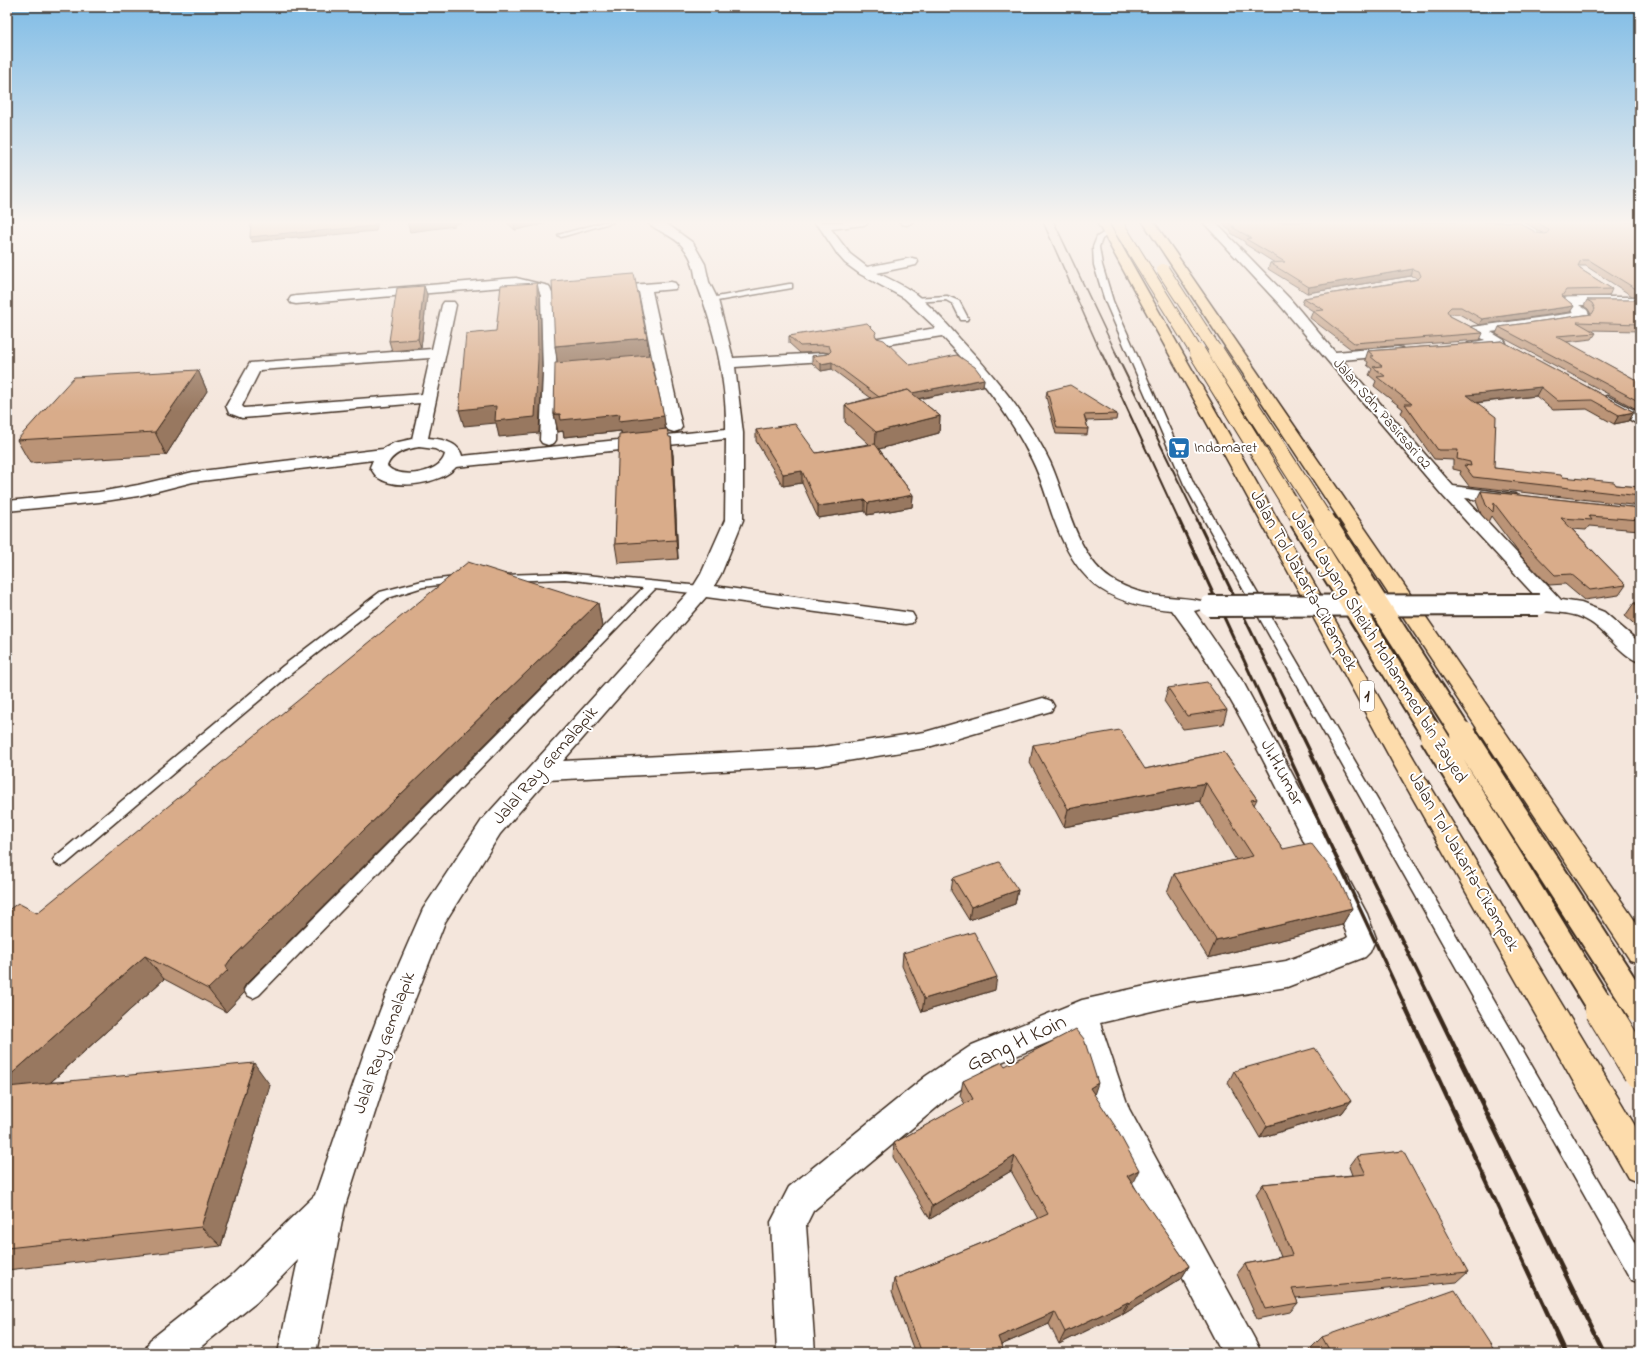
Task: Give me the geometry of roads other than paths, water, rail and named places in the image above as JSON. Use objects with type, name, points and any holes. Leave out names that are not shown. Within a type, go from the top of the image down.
[{"type":"highway","name":"Jalan Tol Jakarta–Cikampek","points":[[1141,285],[1406,765],[1640,1166]]},
{"type":"highway","name":"Jalan Layang Sheikh Mohammed bin Zayed","points":[[1146,285],[1640,1071]]},
{"type":"highway","name":"Jalan Layang Sheikh Mohammed bin Zayed","points":[[1173,285],[1640,1010]]},
{"type":"highway","points":[[1192,285],[1640,950]]},
{"type":"street","points":[[352,289],[395,285]]},
{"type":"street","points":[[296,300],[474,285]]},
{"type":"street","points":[[530,285],[544,289],[548,296],[550,374],[548,440]]},
{"type":"street","name":"Jalal Ray Gemalapik","points":[[295,1350],[328,1206],[379,1053],[433,917],[491,827],[701,590],[711,574],[734,520],[734,427],[727,363],[711,300],[705,285]]},
{"type":"street","points":[[890,285],[914,300],[945,331],[998,394],[1034,446],[1055,494],[1071,541],[1086,566],[1093,574],[1112,588],[1134,597],[1159,603],[1179,605],[1547,605],[1576,607],[1605,622],[1640,655]]},
{"type":"street","name":"Jalan Sdn. Pasirsari 02","points":[[1271,285],[1293,299],[1333,356],[1547,605]]},
{"type":"street","points":[[614,290],[671,286]]},
{"type":"street","points":[[645,288],[674,427]]},
{"type":"street","points":[[1609,288],[1634,301]]},
{"type":"street","points":[[548,296],[562,294]]},
{"type":"street","points":[[1512,351],[1471,328],[1584,316],[1567,302],[1568,301],[1634,301]]},
{"type":"street","points":[[419,442],[449,305]]},
{"type":"street","points":[[883,341],[945,331]]},
{"type":"street","points":[[1458,347],[1498,343]]},
{"type":"street","points":[[1333,356],[1411,350]]},
{"type":"street","points":[[429,398],[242,413],[235,410],[234,406],[254,367],[256,366],[439,353]]},
{"type":"street","points":[[727,363],[823,357]]},
{"type":"street","points":[[647,366],[662,364]]},
{"type":"street","points":[[550,374],[565,372]]},
{"type":"street","points":[[1593,394],[1640,419]]},
{"type":"street","points":[[383,460],[381,472],[387,476],[395,478],[417,478],[438,472],[451,456],[548,440],[674,427],[734,427]]},
{"type":"street","points":[[451,456],[734,427]]},
{"type":"street","points":[[7,506],[99,498],[174,486],[216,484],[383,460],[407,444],[419,442],[442,444],[451,456]]},
{"type":"street","points":[[7,518],[54,514],[145,500],[174,486]]},
{"type":"street","points":[[1448,491],[1525,500]]},
{"type":"street","points":[[701,590],[905,618]]},
{"type":"street","name":"JI.H.Umar","points":[[1179,605],[1232,682],[1290,790],[1353,914],[1362,938],[1360,943],[1355,948]]},
{"type":"street","points":[[541,770],[817,757],[925,740],[1043,706]]},
{"type":"street","name":"Gang H Koin","points":[[796,1353],[788,1222],[801,1199],[938,1087],[983,1055],[1082,1014],[1182,992],[1287,974],[1355,948]]},
{"type":"street","points":[[1082,1014],[1115,1116],[1242,1353]]},
{"type":"street","points":[[163,1353],[244,1289],[328,1206]]},
{"type":"lane","points":[[1104,285],[1189,484],[1640,1272]]},
{"type":"lane","points":[[711,300],[789,286]]},
{"type":"lane","points":[[914,300],[947,298],[956,303],[964,318]]},
{"type":"lane","points":[[61,860],[288,668],[384,595],[422,584],[447,580],[565,576],[701,590]]},
{"type":"lane","points":[[253,990],[652,585]]},
{"type":"railway","points":[[1071,285],[1101,353]]},
{"type":"railway","points":[[1084,285],[1116,353]]},
{"type":"railway","points":[[1101,352],[1179,521]]},
{"type":"railway","points":[[1115,352],[1198,521]]},
{"type":"railway","points":[[1179,520],[1279,736]]},
{"type":"railway","points":[[1197,520],[1302,736]]},
{"type":"railway","points":[[1279,735],[1407,1010]]},
{"type":"railway","points":[[1302,735],[1436,1010]]},
{"type":"railway","points":[[1406,1009],[1566,1353]]},
{"type":"railway","points":[[1436,1009],[1604,1353]]},
{"type":"place","name":"Indomaret","points":[[1179,448]]}]
